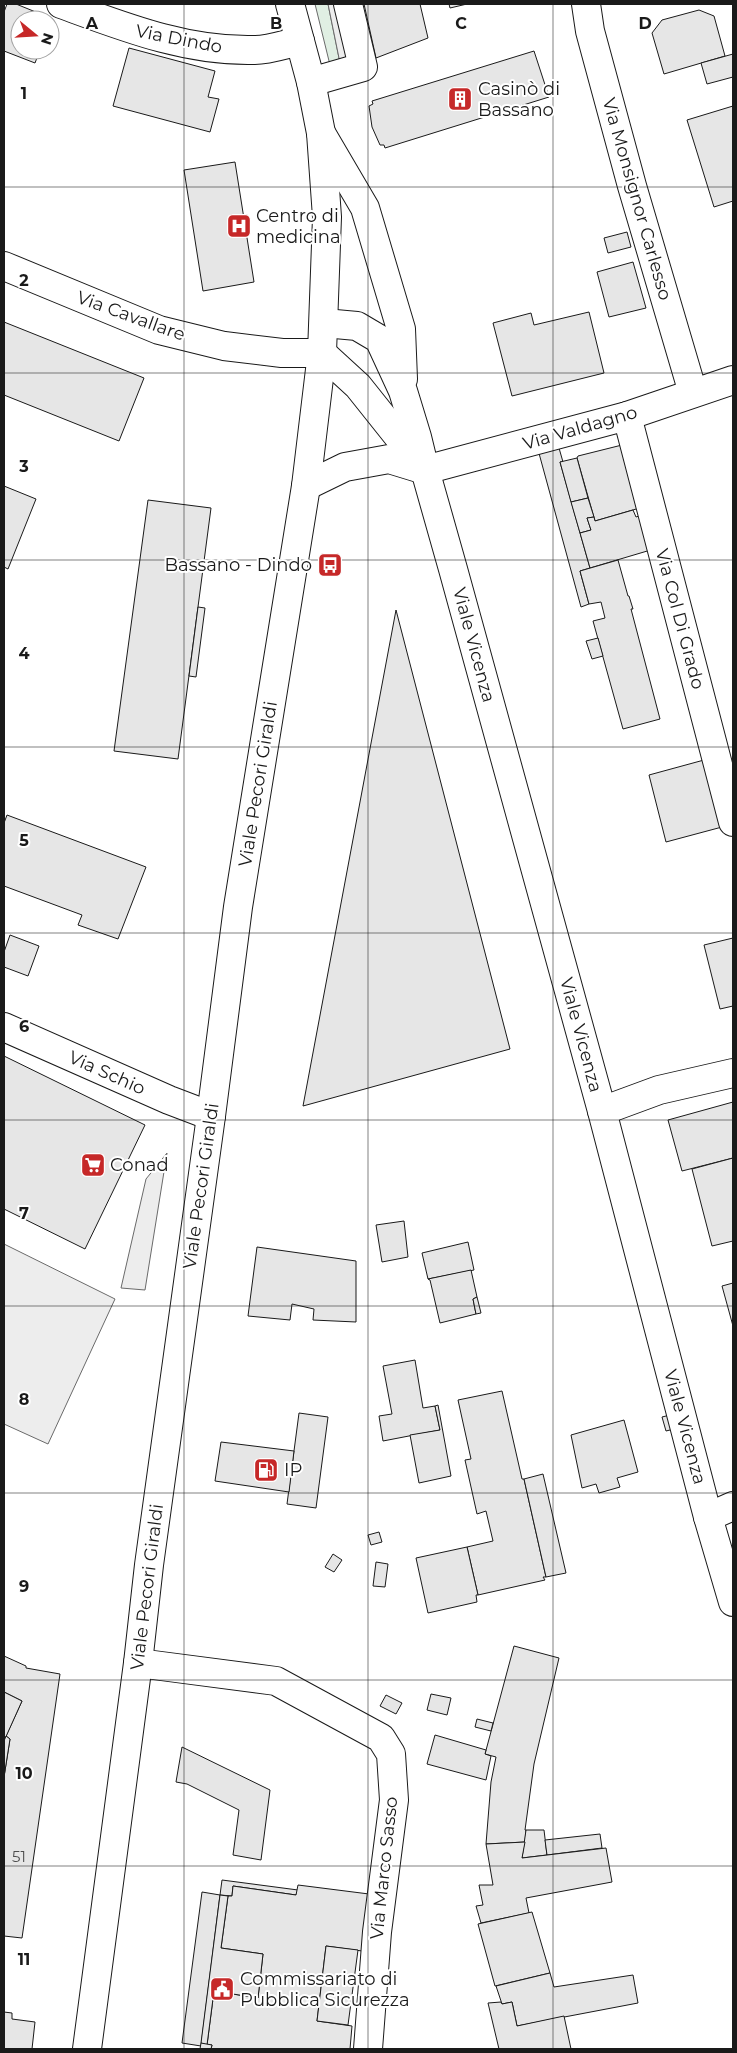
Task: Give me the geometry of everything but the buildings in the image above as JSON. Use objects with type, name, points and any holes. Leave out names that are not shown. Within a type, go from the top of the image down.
[{"type":"street","name":"Via Dindo","points":[[61,4],[140,33],[206,48],[257,51],[300,41]]},
{"type":"street","points":[[290,4],[311,82],[321,133],[327,216],[324,323],[357,326],[379,340],[403,391]]},
{"type":"street","points":[[311,82],[363,67],[348,4]]},
{"type":"street","name":"Via Monsignor Carlesso","points":[[586,4],[590,31],[627,168],[693,393]]},
{"type":"street","points":[[321,133],[365,208],[401,330],[403,391]]},
{"type":"street","name":"Via Cavallare","points":[[4,266],[159,330],[224,346],[282,353],[322,354]]},
{"type":"street","name":"Viale Pecori Giraldi","points":[[87,2049],[138,1663],[149,1565],[238,907],[306,486],[324,323]]},
{"type":"street","points":[[322,354],[358,386],[425,470]]},
{"type":"street","name":"Via Valdagno","points":[[425,470],[627,416],[733,380]]},
{"type":"street","name":"Viale Vicenza","points":[[403,391],[602,1111],[708,1517],[733,1602]]},
{"type":"street","name":"Via Col Di Grado","points":[[627,416],[733,822]]},
{"type":"street","points":[[306,486],[345,467],[389,460],[425,470]]},
{"type":"street","name":"Via Schio","points":[[4,1027],[169,1100],[211,1116]]},
{"type":"street","points":[[602,1111],[659,1090],[733,1073]]},
{"type":"street","points":[[708,1517],[733,1506]]},
{"type":"street","name":"Via Marco Sasso","points":[[138,1663],[276,1681],[381,1738],[391,1754],[394,1800],[377,1932],[368,2049]]},
{"type":"green space","points":[[315,4],[328,4],[340,63],[330,65]]},
{"type":"shaded area","points":[[328,4],[342,4],[354,58],[340,63]]},
{"type":"shaded area","points":[[167,1153],[145,1290],[121,1288],[146,1179]]},
{"type":"shaded area","points":[[4,1244],[115,1299],[48,1444],[4,1424]]},
{"type":"place","name":"Casinò di Bassano","points":[[460,99]]},
{"type":"place","name":"Centro di medicina","points":[[239,226]]},
{"type":"place","name":"Bassano - Dindo","points":[[330,565]]},
{"type":"place","name":"Conad","points":[[93,1165]]},
{"type":"place","name":"IP","points":[[266,1470]]},
{"type":"place","name":"Commissariato di Pubblica Sicurezza","points":[[222,1989]]}]
